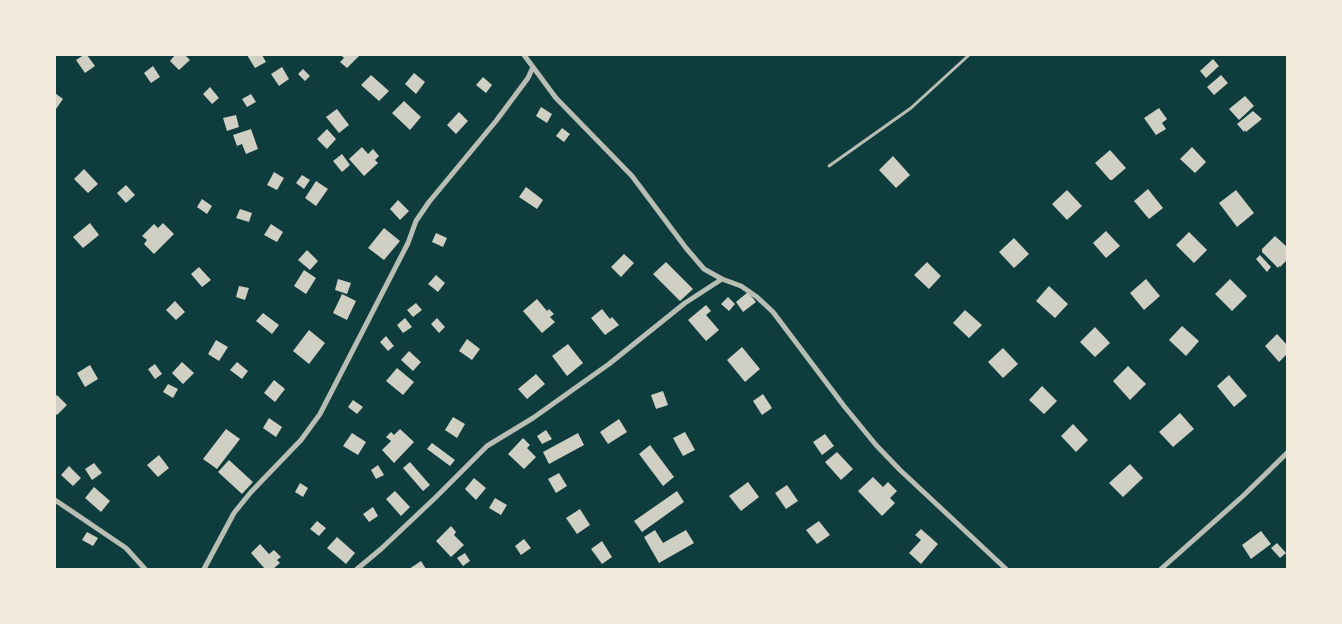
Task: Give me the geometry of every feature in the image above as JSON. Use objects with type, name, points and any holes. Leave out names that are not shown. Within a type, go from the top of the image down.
[{"type":"street","points":[[524,55],[556,98],[632,176],[686,248],[704,268],[722,279],[741,286],[757,297],[772,312],[876,445],[900,470],[1006,569]]},
{"type":"street","points":[[204,569],[234,513],[251,492],[301,440],[320,414],[399,260],[416,221],[429,202],[496,121],[528,78],[533,67]]},
{"type":"street","points":[[357,569],[422,511],[487,446],[533,418],[609,364],[686,302],[722,279]]},
{"type":"street","points":[[1161,569],[1243,496],[1287,453]]},
{"type":"street","points":[[55,500],[126,548],[145,569]]},
{"type":"lane","points":[[829,166],[911,108],[969,55]]},
{"type":"building","points":[[87,55],[95,66],[85,73],[76,60]]},
{"type":"building","points":[[175,55],[185,55],[190,60],[179,70],[170,61]]},
{"type":"building","points":[[247,55],[262,55],[266,62],[255,68]]},
{"type":"building","points":[[341,55],[360,55],[347,68],[340,62],[344,58]]},
{"type":"building","points":[[1213,59],[1219,66],[1206,78],[1200,71]]},
{"type":"building","points":[[153,66],[160,77],[151,83],[144,73]]},
{"type":"building","points":[[282,67],[289,79],[279,86],[271,74]]},
{"type":"building","points":[[303,69],[310,76],[305,81],[298,74]]},
{"type":"building","points":[[414,73],[425,82],[416,94],[405,84]]},
{"type":"building","points":[[371,75],[389,91],[379,101],[361,85]]},
{"type":"building","points":[[1221,75],[1228,83],[1214,95],[1207,87]]},
{"type":"building","points":[[483,77],[492,85],[486,93],[476,85]]},
{"type":"building","points":[[210,87],[219,98],[212,104],[203,94]]},
{"type":"building","points":[[55,93],[63,99],[56,109],[55,108]]},
{"type":"building","points":[[251,94],[256,102],[247,107],[242,99]]},
{"type":"building","points":[[1245,96],[1254,106],[1239,120],[1229,109]]},
{"type":"building","points":[[404,101],[421,117],[410,130],[392,113]]},
{"type":"building","points":[[541,107],[552,114],[547,123],[536,116]]},
{"type":"building","points":[[1159,108],[1167,119],[1162,123],[1166,129],[1156,135],[1144,118]]},
{"type":"building","points":[[337,109],[349,125],[339,133],[326,117]]},
{"type":"building","points":[[1253,111],[1262,119],[1244,132],[1237,124]]},
{"type":"building","points":[[459,112],[468,121],[456,134],[447,125]]},
{"type":"building","points":[[236,115],[239,127],[227,131],[223,118]]},
{"type":"building","points":[[562,128],[570,134],[564,142],[556,136]]},
{"type":"building","points":[[251,129],[258,149],[246,154],[242,144],[237,146],[233,135]]},
{"type":"building","points":[[327,129],[336,139],[327,149],[317,139]]},
{"type":"building","points":[[362,147],[368,154],[373,149],[379,156],[375,160],[378,163],[364,176],[349,159]]},
{"type":"building","points":[[1192,147],[1206,162],[1195,173],[1180,159]]},
{"type":"building","points":[[1110,150],[1126,168],[1112,180],[1095,163]]},
{"type":"building","points":[[342,154],[350,165],[342,172],[333,161]]},
{"type":"building","points":[[893,156],[910,175],[896,188],[879,170]]},
{"type":"building","points":[[84,169],[98,184],[88,193],[74,179]]},
{"type":"building","points":[[274,172],[284,178],[277,190],[267,185]]},
{"type":"building","points":[[302,175],[310,180],[304,189],[296,183]]},
{"type":"building","points":[[316,181],[328,189],[316,206],[305,198]]},
{"type":"building","points":[[126,185],[135,195],[126,203],[117,193]]},
{"type":"building","points":[[526,187],[543,200],[537,209],[519,197]]},
{"type":"building","points":[[1148,189],[1163,208],[1149,219],[1134,201]]},
{"type":"building","points":[[1067,190],[1082,206],[1067,220],[1052,204]]},
{"type":"building","points":[[1236,190],[1254,213],[1237,227],[1219,203]]},
{"type":"building","points":[[202,199],[212,206],[207,214],[197,207]]},
{"type":"building","points":[[398,200],[409,211],[400,220],[390,209]]},
{"type":"building","points":[[240,209],[252,213],[249,222],[236,218]]},
{"type":"building","points":[[90,223],[99,235],[83,248],[73,237]]},
{"type":"building","points":[[163,223],[174,234],[154,254],[144,244],[147,240],[142,236],[154,224],[158,228]]},
{"type":"building","points":[[271,224],[283,232],[277,242],[264,235]]},
{"type":"building","points":[[384,228],[400,241],[384,260],[368,248]]},
{"type":"building","points":[[1106,231],[1120,246],[1106,258],[1093,243]]},
{"type":"building","points":[[1189,232],[1207,250],[1194,263],[1176,245]]},
{"type":"building","points":[[436,233],[447,238],[443,247],[432,242]]},
{"type":"building","points":[[1275,236],[1287,247],[1287,260],[1278,268],[1262,252],[1262,249]]},
{"type":"building","points":[[1014,238],[1029,254],[1014,268],[999,252]]},
{"type":"building","points":[[307,250],[318,261],[310,270],[298,260]]},
{"type":"building","points":[[624,254],[634,263],[621,277],[611,267]]},
{"type":"building","points":[[1260,255],[1271,267],[1267,272],[1256,259]]},
{"type":"building","points":[[666,262],[693,289],[680,301],[653,274]]},
{"type":"building","points":[[927,262],[941,276],[929,289],[914,275]]},
{"type":"building","points":[[199,267],[211,280],[202,287],[191,274]]},
{"type":"building","points":[[304,270],[316,278],[306,294],[294,286]]},
{"type":"building","points":[[436,275],[445,283],[438,292],[428,284]]},
{"type":"building","points":[[338,279],[351,283],[347,294],[335,290]]},
{"type":"building","points":[[1146,279],[1160,296],[1144,310],[1130,293]]},
{"type":"building","points":[[1230,279],[1247,296],[1232,311],[1215,294]]},
{"type":"building","points":[[239,286],[249,288],[245,300],[236,297]]},
{"type":"building","points":[[1049,286],[1068,304],[1055,318],[1036,301]]},
{"type":"building","points":[[748,292],[756,302],[743,312],[736,302]]},
{"type":"building","points":[[342,294],[356,301],[347,320],[333,313]]},
{"type":"building","points":[[728,297],[735,304],[729,311],[721,304]]},
{"type":"building","points":[[537,299],[547,311],[549,309],[554,314],[550,317],[555,322],[542,333],[523,311]]},
{"type":"building","points":[[175,301],[185,312],[176,320],[166,310]]},
{"type":"building","points":[[416,303],[422,310],[413,317],[407,310]]},
{"type":"building","points":[[706,305],[711,311],[706,315],[719,330],[706,341],[688,320]]},
{"type":"building","points":[[602,309],[610,319],[612,317],[619,325],[605,335],[591,318]]},
{"type":"building","points":[[965,310],[982,325],[969,338],[953,323]]},
{"type":"building","points":[[263,313],[279,325],[272,334],[256,321]]},
{"type":"building","points":[[405,318],[412,327],[403,333],[397,325]]},
{"type":"building","points":[[437,318],[445,327],[439,333],[431,324]]},
{"type":"building","points":[[1182,326],[1199,341],[1186,356],[1169,340]]},
{"type":"building","points":[[1095,327],[1110,343],[1095,357],[1080,342]]},
{"type":"building","points":[[309,330],[325,343],[309,364],[293,351]]},
{"type":"building","points":[[1277,334],[1287,345],[1287,354],[1279,362],[1265,346]]},
{"type":"building","points":[[386,336],[394,346],[388,351],[380,342]]},
{"type":"building","points":[[467,339],[480,349],[472,360],[459,351]]},
{"type":"building","points":[[216,340],[228,347],[219,361],[208,354]]},
{"type":"building","points":[[568,344],[583,363],[567,376],[552,356]]},
{"type":"building","points":[[742,347],[760,369],[745,382],[727,360]]},
{"type":"building","points":[[1003,348],[1018,364],[1003,378],[988,362]]},
{"type":"building","points":[[409,351],[421,362],[413,371],[401,360]]},
{"type":"building","points":[[182,362],[194,373],[183,384],[172,373]]},
{"type":"building","points":[[237,362],[248,371],[242,379],[230,370]]},
{"type":"building","points":[[155,364],[162,374],[155,379],[148,369]]},
{"type":"building","points":[[90,365],[98,379],[85,387],[77,373]]},
{"type":"building","points":[[1128,366],[1146,384],[1130,400],[1113,381]]},
{"type":"building","points":[[397,368],[414,382],[403,395],[386,381]]},
{"type":"building","points":[[536,374],[545,384],[527,399],[518,389]]},
{"type":"building","points":[[1229,375],[1247,396],[1234,407],[1217,386]]},
{"type":"building","points":[[274,380],[285,389],[275,402],[264,393]]},
{"type":"building","points":[[168,384],[178,389],[173,398],[163,392]]},
{"type":"building","points":[[1042,386],[1057,401],[1044,414],[1029,400]]},
{"type":"building","points":[[663,391],[668,405],[656,409],[651,395]]},
{"type":"building","points":[[763,394],[772,408],[762,415],[753,401]]},
{"type":"building","points":[[57,395],[67,405],[57,415],[55,413],[55,397]]},
{"type":"building","points":[[353,400],[363,407],[357,414],[348,407]]},
{"type":"building","points":[[1180,413],[1194,429],[1173,447],[1159,432]]},
{"type":"building","points":[[453,417],[465,424],[457,438],[445,430]]},
{"type":"building","points":[[269,418],[282,427],[276,437],[263,428]]},
{"type":"building","points":[[619,419],[627,432],[608,444],[600,432]]},
{"type":"building","points":[[1073,424],[1088,440],[1076,452],[1061,436]]},
{"type":"building","points":[[226,429],[240,439],[217,469],[203,459]]},
{"type":"building","points":[[400,429],[414,442],[394,463],[382,450],[391,441],[386,437],[391,432],[394,435]]},
{"type":"building","points":[[546,430],[552,439],[542,444],[537,436]]},
{"type":"building","points":[[685,432],[695,450],[683,456],[673,438]]},
{"type":"building","points":[[352,433],[366,442],[358,455],[343,446]]},
{"type":"building","points":[[578,433],[584,445],[549,464],[543,452]]},
{"type":"building","points":[[825,434],[834,446],[822,455],[813,442]]},
{"type":"building","points":[[523,438],[530,445],[527,448],[536,457],[524,469],[508,454]]},
{"type":"building","points":[[432,443],[455,460],[450,466],[427,449]]},
{"type":"building","points":[[650,445],[674,477],[663,486],[639,454]]},
{"type":"building","points":[[837,452],[853,469],[841,480],[825,462]]},
{"type":"building","points":[[159,455],[169,468],[158,477],[147,465]]},
{"type":"building","points":[[229,460],[253,482],[242,494],[218,472]]},
{"type":"building","points":[[410,462],[430,485],[423,491],[403,468]]},
{"type":"building","points":[[94,463],[102,473],[92,480],[85,469]]},
{"type":"building","points":[[1130,464],[1143,478],[1123,497],[1109,483]]},
{"type":"building","points":[[378,465],[384,475],[376,479],[371,470]]},
{"type":"building","points":[[69,466],[81,478],[73,486],[61,475]]},
{"type":"building","points":[[559,473],[567,486],[556,493],[548,479]]},
{"type":"building","points":[[873,477],[883,487],[888,482],[897,491],[890,498],[895,503],[882,516],[858,491]]},
{"type":"building","points":[[474,478],[486,488],[476,500],[465,489]]},
{"type":"building","points":[[748,482],[759,497],[741,511],[729,496]]},
{"type":"building","points":[[300,483],[308,488],[303,497],[295,492]]},
{"type":"building","points":[[787,485],[798,501],[786,509],[775,493]]},
{"type":"building","points":[[94,487],[110,501],[101,512],[85,498]]},
{"type":"building","points":[[395,491],[410,507],[401,516],[386,499]]},
{"type":"building","points":[[677,491],[684,502],[642,532],[634,521]]},
{"type":"building","points":[[495,498],[507,505],[501,515],[489,508]]},
{"type":"building","points":[[373,507],[378,516],[369,522],[363,514]]},
{"type":"building","points":[[580,509],[590,525],[577,534],[566,518]]},
{"type":"building","points":[[317,521],[326,528],[319,536],[310,529]]},
{"type":"building","points":[[819,521],[830,535],[817,544],[806,530]]},
{"type":"building","points":[[451,526],[456,532],[454,535],[464,545],[451,557],[436,541]]},
{"type":"building","points":[[921,529],[938,544],[921,564],[909,553],[921,540],[915,535]]},
{"type":"building","points":[[655,530],[663,543],[686,530],[694,543],[659,563],[644,537]]},
{"type":"building","points":[[1261,531],[1271,544],[1251,559],[1242,545]]},
{"type":"building","points":[[87,532],[98,538],[93,546],[82,540]]},
{"type":"building","points":[[337,537],[355,553],[346,564],[327,548]]},
{"type":"building","points":[[524,539],[531,548],[521,555],[515,546]]},
{"type":"building","points":[[602,541],[612,557],[602,564],[591,549]]},
{"type":"building","points":[[1277,543],[1286,553],[1280,558],[1271,548]]},
{"type":"building","points":[[260,544],[269,554],[274,550],[281,557],[277,560],[280,563],[273,569],[265,569],[251,553]]},
{"type":"building","points":[[465,553],[470,561],[463,566],[457,558]]},
{"type":"building","points":[[421,561],[426,569],[409,569]]}]
